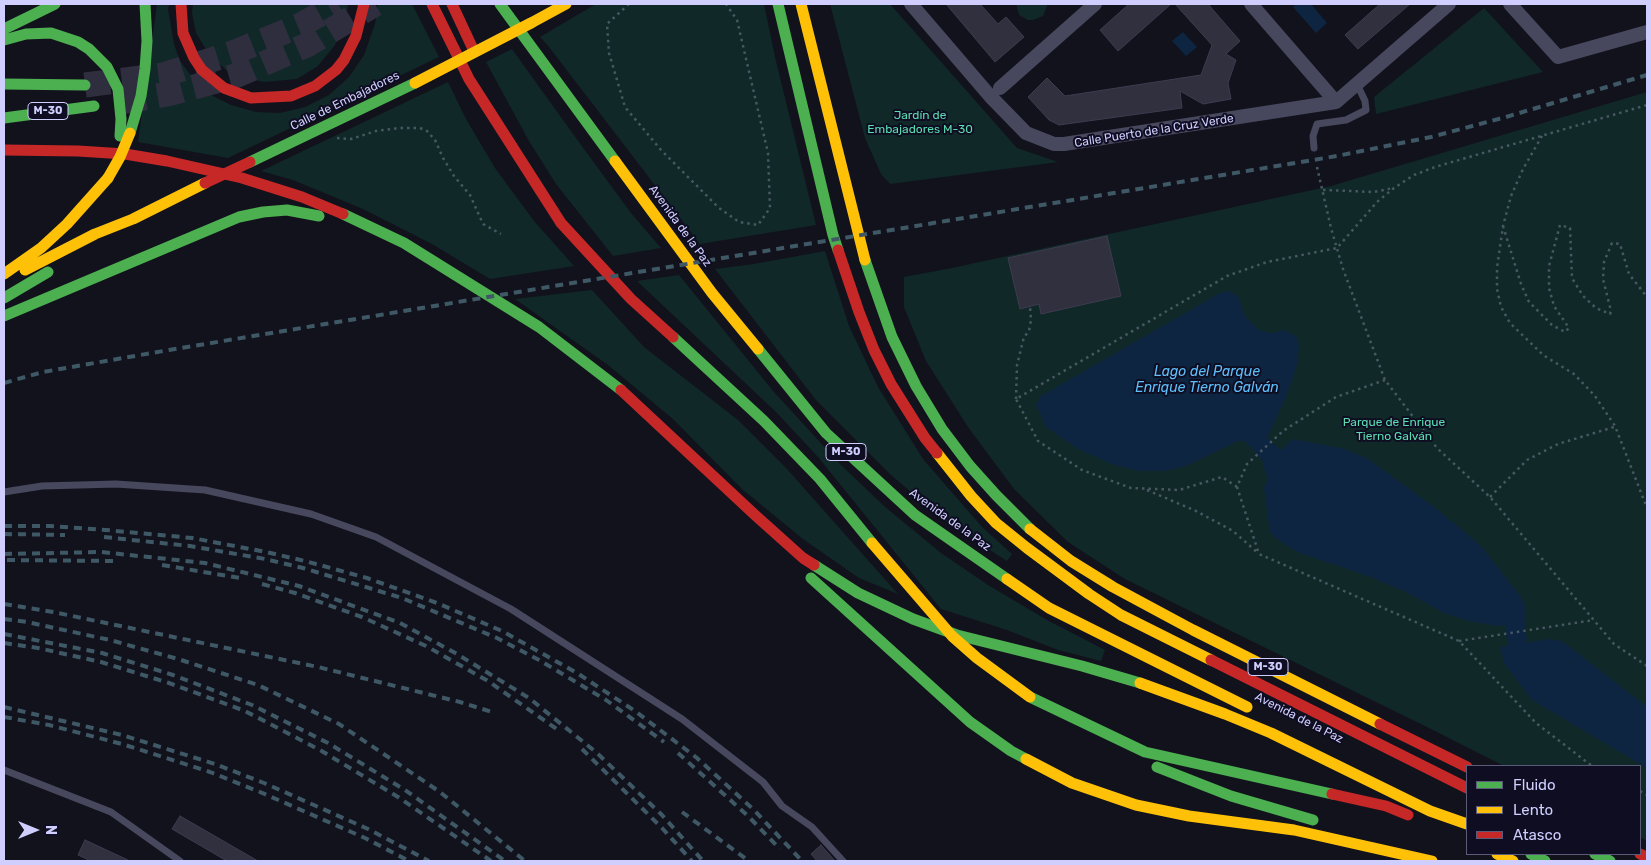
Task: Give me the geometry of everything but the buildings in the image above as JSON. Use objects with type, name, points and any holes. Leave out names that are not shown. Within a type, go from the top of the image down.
[{"type":"main road","points":[[4,29],[54,4]]},
{"type":"main road","points":[[4,274],[41,248],[67,224],[104,178],[141,96],[147,41],[145,4]]},
{"type":"main road","points":[[181,4],[183,32],[194,58],[202,70],[224,88],[237,94],[251,98],[271,98],[291,96],[303,92],[315,86],[336,70],[348,54],[356,36],[364,4]]},
{"type":"main road","points":[[432,4],[469,79],[561,223],[632,299],[764,421],[820,479],[952,636],[977,658],[1056,716],[1097,740],[1137,759],[1231,796],[1324,823]]},
{"type":"main road","points":[[452,4],[480,65]]},
{"type":"main road","name":"Avenida de la Paz","points":[[500,4],[712,293],[826,432],[915,514],[1049,608],[1257,713]]},
{"type":"main road","name":"Calle de Embajadores","points":[[4,282],[95,234],[132,219],[415,83],[566,4]]},
{"type":"main road","points":[[778,4],[832,235],[859,312],[874,350],[891,384],[925,438],[971,496],[996,523],[1034,554],[1089,594],[1122,615],[1466,787]]},
{"type":"main road","name":"M-30","points":[[801,4],[868,272],[892,337],[916,386],[942,429],[970,466],[996,495],[1033,531],[1071,561],[1113,587],[1193,630],[1466,766]]},
{"type":"main road","points":[[818,70],[821,32]]},
{"type":"main road","points":[[4,40],[26,34],[51,33],[78,42],[89,49],[107,67],[118,89],[125,134]]},
{"type":"main road","points":[[4,84],[85,85]]},
{"type":"main road","points":[[496,100],[531,178]]},
{"type":"main road","name":"M-30","points":[[4,118],[94,106]]},
{"type":"main road","points":[[4,150],[125,154],[167,161],[242,178],[302,197],[367,225],[404,242],[539,327],[622,390],[803,558],[858,593],[912,619],[957,634],[1145,685],[1225,714],[1270,733],[1430,811],[1466,822]]},
{"type":"main road","points":[[4,316],[239,217],[287,210],[326,218],[345,225],[367,225]]},
{"type":"main road","name":"Calle de Embajadores","points":[[4,298],[99,242],[132,219]]},
{"type":"main road","points":[[622,390],[667,444],[792,562],[970,722],[1012,751],[1072,783],[1136,805],[1189,816],[1294,830],[1432,861]]},
{"type":"main road","points":[[1031,698],[1145,752],[1386,806],[1430,824]]},
{"type":"main road","name":"Avenida de la Paz","points":[[1318,743],[1466,821]]},
{"type":"main road","points":[[1362,833],[1408,846],[1443,861]]},
{"type":"main road","points":[[1499,855],[1513,861]]},
{"type":"main road","points":[[1533,855],[1545,861]]},
{"type":"main road","points":[[1597,855],[1610,861]]},
{"type":"street","name":"Calle Puerto de la Cruz Verde","points":[[911,4],[990,96],[1026,133],[1054,144],[1073,144],[1336,102]]},
{"type":"street","points":[[1000,88],[1096,4]]},
{"type":"street","points":[[1251,4],[1336,102],[1449,4]]},
{"type":"street","points":[[1510,4],[1558,57],[1647,32]]},
{"type":"lane","points":[[1314,148],[1313,136],[1317,124],[1346,120],[1366,110],[1365,100],[1357,84]]},
{"type":"lane","points":[[4,492],[42,486],[116,484],[205,490],[311,514],[376,537],[511,609],[682,720],[763,782],[782,806],[812,827],[843,861]]},
{"type":"lane","points":[[4,770],[111,812],[180,861]]},
{"type":"path","points":[[629,4],[607,24],[609,53],[625,106],[661,150],[719,208],[739,222],[758,225],[770,208],[768,153],[737,20],[726,4]]},
{"type":"path","points":[[1016,399],[1227,276],[1267,262],[1337,248],[1377,202],[1414,175],[1435,166],[1647,105]]},
{"type":"path","points":[[331,135],[338,139],[351,139],[376,130],[420,128],[427,131],[435,140],[454,176],[470,195],[483,224],[501,234]]},
{"type":"path","points":[[1543,135],[1523,169],[1511,196],[1503,226],[1497,268],[1497,289],[1501,307],[1510,323],[1544,355],[1574,374],[1595,396],[1615,426],[1647,508]]},
{"type":"path","points":[[1317,166],[1337,248],[1385,380],[1437,448],[1490,497],[1614,644],[1647,666]]},
{"type":"path","points":[[1322,190],[1374,192],[1394,188]]},
{"type":"path","points":[[1503,226],[1521,284],[1529,302],[1552,325],[1565,332],[1569,328],[1554,306],[1549,288],[1549,266],[1560,225],[1570,228],[1572,278],[1583,296],[1596,308],[1610,314],[1611,311],[1603,279],[1604,262],[1612,243],[1620,244],[1629,274],[1647,297]]},
{"type":"path","points":[[1030,306],[1031,320],[1029,331],[1024,337],[1017,365],[1016,399],[1038,441],[1082,470],[1131,488],[1179,490],[1222,477],[1237,487],[1259,554]]},
{"type":"path","points":[[1237,487],[1247,464],[1283,431],[1336,398],[1385,380]]},
{"type":"path","points":[[1490,497],[1527,460],[1558,444],[1615,426]]},
{"type":"path","points":[[1144,489],[1196,511],[1233,532],[1259,554],[1459,641],[1536,723],[1591,765]]},
{"type":"path","points":[[1459,641],[1595,620]]},
{"type":"green space","points":[[157,4],[169,4],[168,9],[174,44],[180,61],[192,77],[211,95],[231,105],[256,112],[280,113],[305,107],[329,95],[349,77],[364,55],[375,24],[378,4],[412,4],[439,57],[228,158],[138,142]]},
{"type":"green space","points":[[193,4],[348,4],[346,21],[335,45],[318,66],[297,79],[264,82],[245,78],[227,71],[209,54],[196,33],[192,13]]},
{"type":"green space","points":[[596,4],[764,4],[816,225],[700,244],[540,37]]},
{"type":"green space","name":"Jardín de Embajadores M-30","points":[[830,4],[890,4],[1017,148],[1058,162],[890,184],[881,174],[865,138]]},
{"type":"green space","points":[[1016,4],[1047,4],[1047,6],[1043,16],[1028,20],[1019,15]]},
{"type":"green space","points":[[1484,8],[1543,72],[1376,114],[1374,97]]},
{"type":"green space","points":[[512,49],[631,213],[661,248],[613,256],[556,184],[529,141],[486,62]]},
{"type":"green space","points":[[448,82],[466,119],[495,168],[534,221],[574,266],[490,279],[432,244],[363,209],[293,180],[261,171]]},
{"type":"green space","name":"Parque de Enrique Tierno Galván","points":[[1647,92],[1647,841],[1641,838],[1641,765],[1502,765],[1125,579],[1068,542],[1014,489],[968,427],[926,361],[904,307],[904,277],[1331,186]]},
{"type":"green space","points":[[825,251],[849,326],[878,387],[923,459],[983,528],[1012,554],[1007,561],[948,523],[892,476],[816,400],[715,269]]},
{"type":"green space","points":[[679,275],[774,392],[839,463],[884,506],[941,553],[988,585],[1047,620],[1105,650],[1101,661],[1058,650],[1007,630],[941,609],[818,457],[776,412],[637,281]]},
{"type":"green space","points":[[592,290],[644,347],[738,420],[787,469],[898,594],[859,578],[803,539],[742,489],[673,419],[608,365],[515,299]]},
{"type":"water","points":[[1297,4],[1311,4],[1327,23],[1316,33],[1293,7]]},
{"type":"water","points":[[1183,32],[1197,47],[1186,56],[1172,41]]},
{"type":"water","name":"Lago del Parque Enrique Tierno Galván","points":[[1229,291],[1238,296],[1244,315],[1260,331],[1272,333],[1284,330],[1297,337],[1299,346],[1297,365],[1288,392],[1267,438],[1281,450],[1292,439],[1345,449],[1368,459],[1433,506],[1480,545],[1521,597],[1526,609],[1527,643],[1546,639],[1562,641],[1647,707],[1647,768],[1532,700],[1504,663],[1500,647],[1508,646],[1505,625],[1499,626],[1469,621],[1444,613],[1406,592],[1368,576],[1297,552],[1277,539],[1270,532],[1264,488],[1268,479],[1263,465],[1265,464],[1244,441],[1238,441],[1184,467],[1164,471],[1138,471],[1112,464],[1078,449],[1046,427],[1036,405],[1041,396],[1220,293]]},
{"type":"tunnel","points":[[85,85],[163,75],[230,54],[299,26],[338,4]]},
{"type":"tunnel","points":[[121,102],[168,94],[235,76],[307,45],[375,4]]},
{"type":"railway","points":[[4,383],[43,372],[169,350],[1337,156],[1431,137],[1647,75]]},
{"type":"railway","points":[[4,526],[50,526],[192,538],[305,561],[367,578],[437,603],[502,631],[577,673],[635,711],[697,758],[754,810],[802,861]]},
{"type":"railway","points":[[4,534],[65,535]]},
{"type":"railway","points":[[104,537],[190,546],[265,559],[303,568],[402,598],[497,638],[539,660],[606,700],[664,742]]},
{"type":"railway","points":[[4,554],[101,552],[205,563],[299,586],[400,623],[457,654],[529,698],[597,753],[662,815],[703,861]]},
{"type":"railway","points":[[7,560],[117,561]]},
{"type":"railway","points":[[162,565],[240,578]]},
{"type":"railway","points":[[262,584],[295,593],[362,617],[426,646],[488,681],[558,730]]},
{"type":"railway","points":[[4,604],[53,612],[318,667],[460,702],[495,713]]},
{"type":"railway","points":[[4,619],[27,622],[110,640],[178,659],[258,685],[339,724],[440,792],[525,861]]},
{"type":"railway","points":[[4,634],[102,653],[173,675],[252,705],[328,743],[405,790],[505,861]]},
{"type":"railway","points":[[4,643],[38,648],[101,662],[169,683],[245,711],[320,750],[398,797],[491,861]]},
{"type":"railway","points":[[4,707],[122,735],[215,764],[264,783],[368,829],[429,861]]},
{"type":"railway","points":[[4,717],[49,725],[122,744],[210,772],[365,838],[409,861]]},
{"type":"railway","points":[[582,749],[662,828],[692,861]]},
{"type":"railway","points":[[678,753],[748,816],[780,849]]},
{"type":"railway","points":[[682,812],[749,861]]},
{"type":"traffic: fast","points":[[4,29],[55,4]]},
{"type":"traffic: fast","points":[[130,133],[141,96],[145,69],[147,41],[145,4]]},
{"type":"traffic: fast","points":[[500,4],[615,161]]},
{"type":"traffic: fast","points":[[778,4],[838,250]]},
{"type":"traffic: fast","points":[[4,40],[26,34],[51,33],[78,42],[89,49],[107,67],[118,89],[121,119],[120,136]]},
{"type":"traffic: fast","points":[[250,162],[415,83]]},
{"type":"traffic: fast","points":[[4,84],[85,85]]},
{"type":"traffic: fast","points":[[4,118],[94,106]]},
{"type":"traffic: fast","points":[[4,316],[239,217],[287,210],[319,216]]},
{"type":"traffic: fast","points":[[343,214],[404,243],[539,327],[621,390]]},
{"type":"traffic: fast","points":[[865,260],[892,337],[916,386],[942,429],[970,466],[1030,529]]},
{"type":"traffic: fast","points":[[4,298],[48,272]]},
{"type":"traffic: fast","points":[[673,337],[764,421],[820,479],[872,543]]},
{"type":"traffic: fast","points":[[758,349],[826,433],[915,515],[1007,579]]},
{"type":"traffic: fast","points":[[814,565],[858,593],[913,619],[957,635],[1082,666],[1140,683]]},
{"type":"traffic: fast","points":[[811,578],[970,722],[1011,751],[1026,759]]},
{"type":"traffic: fast","points":[[1032,698],[1145,752],[1332,794]]},
{"type":"traffic: fast","points":[[1157,767],[1231,796],[1313,820]]},
{"type":"traffic: fast","points":[[1533,855],[1545,861]]},
{"type":"traffic: fast","points":[[1597,855],[1610,861]]},
{"type":"traffic: slow","points":[[531,23],[566,4]]},
{"type":"traffic: slow","points":[[801,4],[865,260]]},
{"type":"traffic: slow","points":[[415,83],[531,23]]},
{"type":"traffic: slow","points":[[108,178],[120,157],[130,133]]},
{"type":"traffic: slow","points":[[615,161],[712,293],[758,349]]},
{"type":"traffic: slow","points":[[4,274],[41,248],[67,224],[108,178]]},
{"type":"traffic: slow","points":[[25,270],[95,234],[133,219],[205,183]]},
{"type":"traffic: slow","points":[[937,453],[971,496],[996,523],[1027,548],[1121,615],[1211,660]]},
{"type":"traffic: slow","points":[[1030,529],[1071,561],[1113,587],[1193,630],[1380,724]]},
{"type":"traffic: slow","points":[[872,543],[952,636],[977,658],[1030,697]]},
{"type":"traffic: slow","points":[[1007,579],[1049,608],[1247,707]]},
{"type":"traffic: slow","points":[[1140,683],[1271,733],[1430,811],[1466,824]]},
{"type":"traffic: slow","points":[[1026,759],[1072,783],[1136,805],[1189,816],[1294,830],[1432,861]]},
{"type":"traffic: slow","points":[[1499,855],[1513,861]]},
{"type":"traffic: jam","points":[[181,4],[183,33],[194,58],[202,70],[224,88],[251,98],[291,96],[315,86],[336,70],[344,60],[356,36],[364,4]]},
{"type":"traffic: jam","points":[[432,4],[469,79],[561,223],[631,299],[673,337]]},
{"type":"traffic: jam","points":[[452,4],[473,49]]},
{"type":"traffic: jam","points":[[4,150],[125,154],[167,161],[242,178],[302,197],[343,214]]},
{"type":"traffic: jam","points":[[205,183],[250,162]]},
{"type":"traffic: jam","points":[[838,250],[874,350],[891,384],[925,438],[937,453]]},
{"type":"traffic: jam","points":[[621,390],[755,515],[803,558],[814,565]]},
{"type":"traffic: jam","points":[[1211,660],[1466,788]]},
{"type":"traffic: jam","points":[[1380,724],[1466,767]]},
{"type":"traffic: jam","points":[[1332,794],[1386,806],[1408,815]]},
{"type":"traffic: jam","points":[[1641,854],[1647,857]]}]
